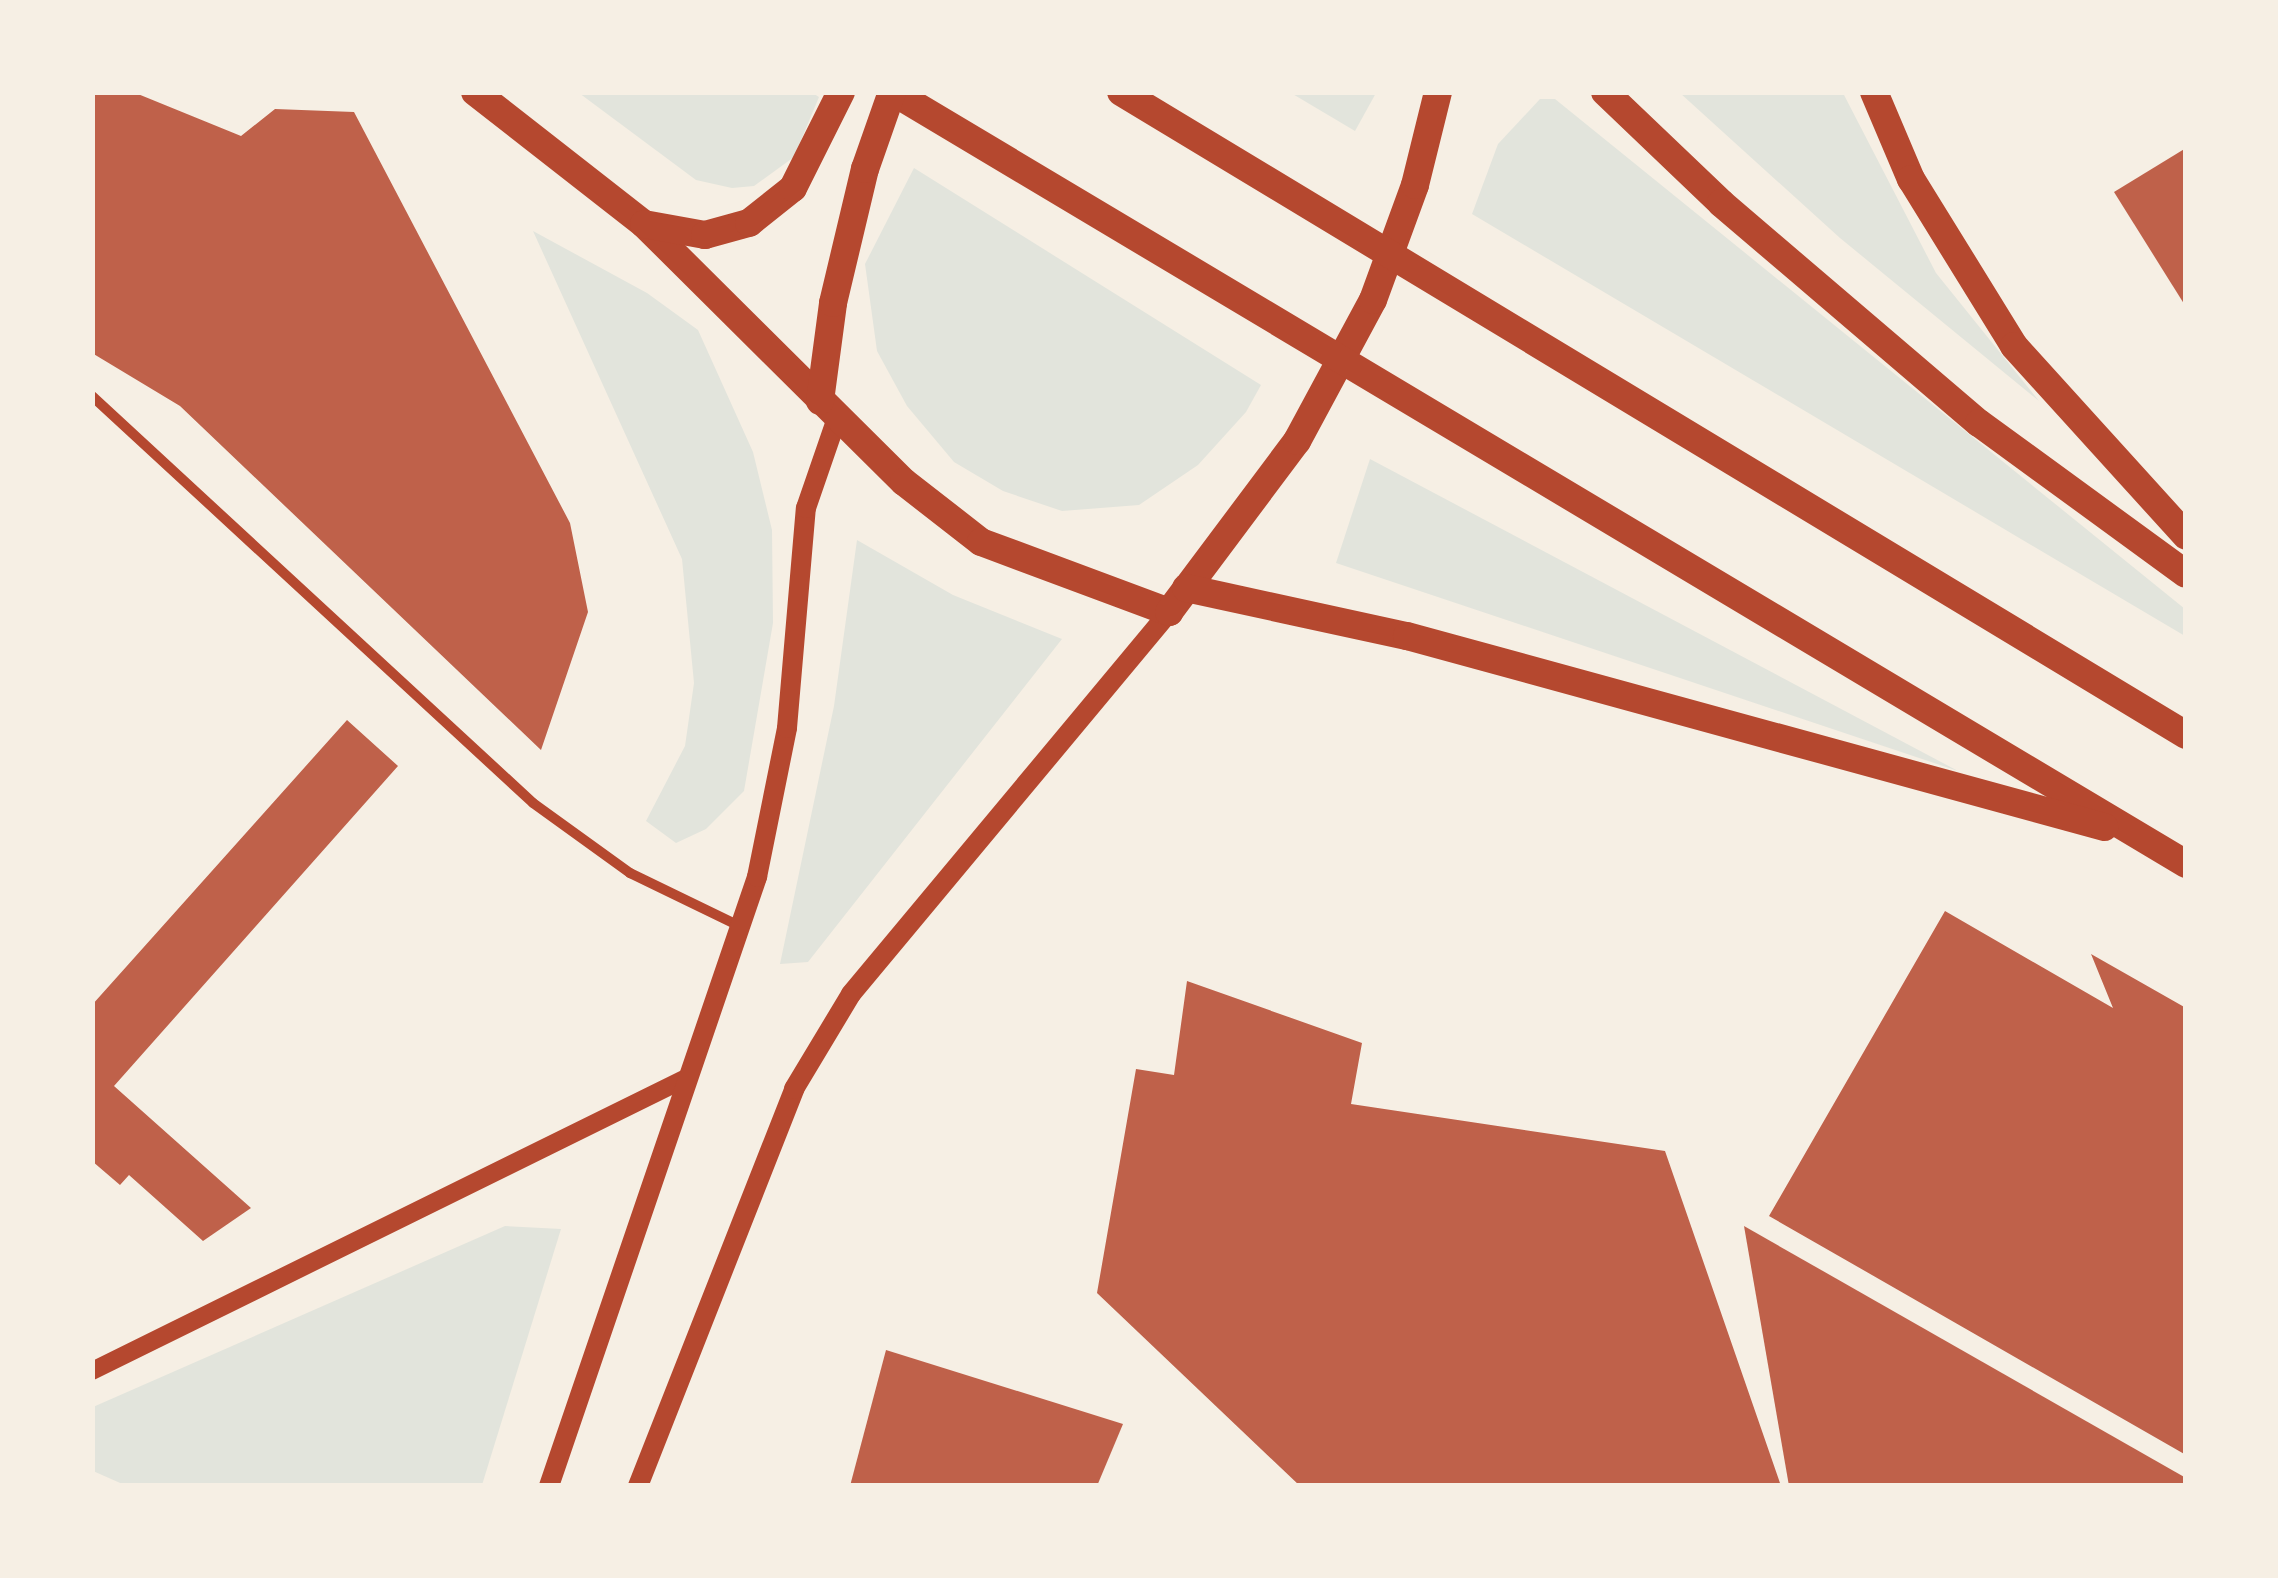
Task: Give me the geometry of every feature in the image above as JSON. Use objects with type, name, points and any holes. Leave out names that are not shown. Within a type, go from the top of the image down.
[{"type":"highway","points":[[475,92],[644,224],[829,410],[981,542],[1168,612],[1297,442],[1373,300],[1415,185],[1438,92]]},
{"type":"highway","points":[[644,224],[706,236],[749,223],[794,188],[841,92]]},
{"type":"highway","points":[[829,410],[833,302],[865,169],[893,92],[2186,864]]},
{"type":"highway","points":[[1120,92],[2186,736]]},
{"type":"highway","points":[[1605,92],[1721,203],[1979,423],[2186,574]]},
{"type":"highway","points":[[1874,92],[1911,178],[2014,346],[2186,536]]},
{"type":"highway","points":[[1186,588],[1407,636],[2138,837]]},
{"type":"main road","points":[[549,1486],[684,1079],[758,876],[787,728],[806,508],[829,410]]},
{"type":"main road","points":[[638,1486],[794,1089],[851,994],[1168,612]]},
{"type":"street","points":[[92,396],[534,803],[630,873],[740,926]]},
{"type":"street","points":[[92,1371],[684,1079]]},
{"type":"shaded area","points":[[811,92],[819,97],[794,157],[754,186],[732,188],[696,180],[579,93]]},
{"type":"shaded area","points":[[1291,93],[1376,93],[1355,131]]},
{"type":"shaded area","points":[[1680,93],[1843,93],[1936,273],[2039,401],[1840,238]]},
{"type":"shaded area","points":[[1540,99],[1555,99],[2185,609],[2185,636],[1472,214],[1498,144]]},
{"type":"shaded area","points":[[914,168],[1261,385],[1246,412],[1198,465],[1139,505],[1062,511],[1003,491],[954,462],[907,406],[877,351],[865,264]]},
{"type":"shaded area","points":[[533,231],[647,293],[698,330],[753,452],[772,530],[773,623],[744,791],[706,829],[676,843],[646,821],[685,746],[694,683],[682,559]]},
{"type":"shaded area","points":[[1370,459],[1958,771],[1336,563]]},
{"type":"shaded area","points":[[857,540],[953,595],[1062,639],[808,962],[780,964],[834,706]]},
{"type":"shaded area","points":[[505,1226],[561,1229],[482,1485],[127,1486],[93,1471],[93,1407]]},
{"type":"building","points":[[92,92],[133,92],[241,136],[275,109],[354,112],[570,523],[588,612],[541,750],[180,406],[92,353]]},
{"type":"building","points":[[2186,148],[2186,307],[2114,192]]},
{"type":"building","points":[[347,720],[398,766],[114,1086],[251,1208],[203,1241],[129,1175],[120,1185],[92,1161],[92,1005]]},
{"type":"building","points":[[1945,911],[2113,1008],[2091,954],[2186,1008],[2186,1455],[1769,1216]]},
{"type":"building","points":[[1187,981],[1362,1043],[1351,1104],[1665,1151],[1781,1486],[1300,1486],[1097,1293],[1136,1069],[1174,1075]]},
{"type":"building","points":[[1744,1226],[2186,1478],[2186,1486],[1789,1486]]},
{"type":"building","points":[[886,1350],[1123,1424],[1097,1486],[850,1486]]}]
